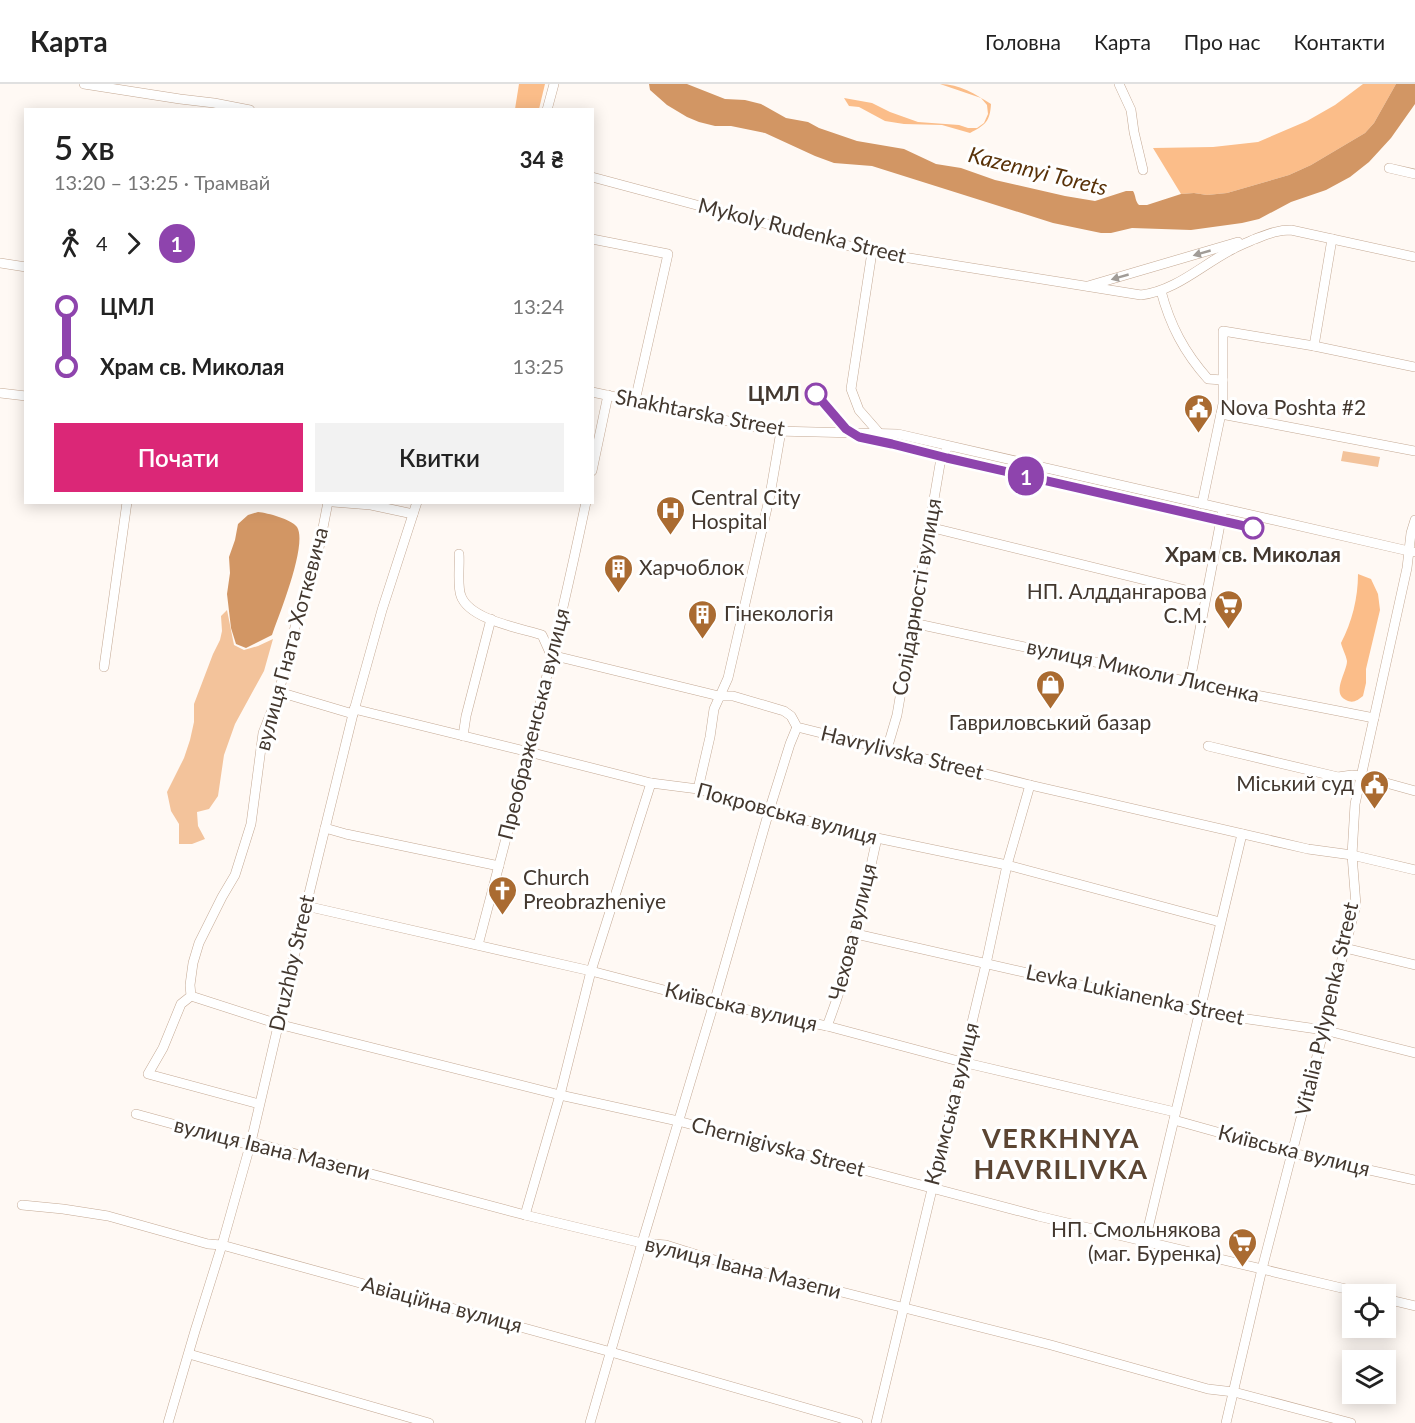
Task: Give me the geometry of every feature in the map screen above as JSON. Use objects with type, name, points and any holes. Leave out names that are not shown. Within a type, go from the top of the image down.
[{"type":"street","points":[[84,84],[240,108]]},
{"type":"street","points":[[548,108],[554,84]]},
{"type":"street","points":[[1119,84],[1131,110],[1143,170]]},
{"type":"street","points":[[176,98],[178,108]]},
{"type":"street","points":[[1389,168],[1415,174]]},
{"type":"street","name":"Mykoly Rudenka Street","points":[[594,178],[872,252],[1141,295],[1161,291]]},
{"type":"street","points":[[1223,380],[1208,379],[1184,349],[1161,291],[1233,249],[1278,230],[1291,230],[1415,257]]},
{"type":"street","name":"Mykoly Rudenka Street","points":[[1085,287],[1278,230]]},
{"type":"street","points":[[594,239],[668,254],[635,402]]},
{"type":"street","points":[[1314,346],[1332,239]]},
{"type":"street","points":[[872,252],[851,388],[859,410],[880,434]]},
{"type":"street","points":[[0,263],[24,267]]},
{"type":"street","points":[[1202,504],[1223,404],[1223,331],[1314,346],[1415,368]]},
{"type":"street","name":"Shakhtarska Street","points":[[594,392],[776,431],[898,434],[1412,552]]},
{"type":"street","points":[[0,393],[24,396]]},
{"type":"street","points":[[594,462],[608,395]]},
{"type":"street","points":[[1221,414],[1415,451]]},
{"type":"street","points":[[698,789],[714,709],[728,678],[770,495],[781,431]]},
{"type":"street","name":"Солідарності вулиця","points":[[887,748],[897,715],[940,464],[948,446]]},
{"type":"street","points":[[104,667],[127,504]]},
{"type":"street","name":"вулиця Гната Хоткевича","points":[[191,996],[193,963],[199,943],[235,875],[251,824],[263,733],[279,692],[330,504]]},
{"type":"street","points":[[357,504],[412,514]]},
{"type":"street","name":"Druzhby Street","points":[[168,1423],[251,1142],[353,712],[382,610],[416,504]]},
{"type":"street","name":"Преображенська вулиця","points":[[478,945],[529,752],[586,504]]},
{"type":"street","points":[[1189,681],[1223,509]]},
{"type":"street","name":"Vitalia Pylypenka Street","points":[[1226,1423],[1262,1269],[1356,905],[1352,855],[1355,804],[1412,552],[1411,533],[1415,520]]},
{"type":"street","points":[[929,527],[1202,594]]},
{"type":"street","points":[[459,554],[460,594],[466,605],[491,620],[542,635],[551,655]]},
{"type":"street","points":[[1189,681],[1208,561],[1215,555]]},
{"type":"street","points":[[463,736],[491,620]]},
{"type":"street","name":"вулиця Миколи Лисенка","points":[[913,623],[1374,718]]},
{"type":"street","name":"Havrylivska Street","points":[[551,655],[719,696],[733,696],[784,711],[797,727],[1030,785],[1308,849],[1352,855],[1415,870]]},
{"type":"street","name":"Покровська вулиця","points":[[279,692],[353,712],[463,736],[651,783],[698,789],[769,811],[877,838],[1007,865],[1220,922]]},
{"type":"street","points":[[590,1423],[769,811],[797,727]]},
{"type":"street","points":[[1208,746],[1338,777],[1361,776],[1415,790]]},
{"type":"street","points":[[525,1215],[560,1095],[591,971],[651,783]]},
{"type":"street","name":"Кримська вулиця","points":[[876,1423],[986,964],[1007,865],[1030,785]]},
{"type":"street","points":[[325,828],[499,866]]},
{"type":"street","points":[[1145,1240],[1242,834]]},
{"type":"street","name":"Чехова вулиця","points":[[827,1026],[856,934],[877,838]]},
{"type":"street","name":"Київська вулиця","points":[[306,906],[591,971],[714,1003],[827,1026],[1174,1116],[1292,1152],[1415,1180]]},
{"type":"street","name":"Levka Lukianenka Street","points":[[856,934],[1199,1012],[1324,1030],[1415,1053]]},
{"type":"street","points":[[1345,948],[1415,965]]},
{"type":"street","points":[[191,996],[181,1004],[163,1048],[148,1074],[259,1104]]},
{"type":"street","name":"Chernigivska Street","points":[[191,996],[278,1024],[560,1095],[678,1121],[1038,1216],[1342,1288]]},
{"type":"street","name":"вулиця Івана Мазепи","points":[[136,1114],[525,1215],[642,1243],[666,1245],[708,1258],[1051,1345],[1208,1389],[1234,1392],[1351,1423]]},
{"type":"street","name":"Авіаційна вулиця","points":[[22,1205],[108,1216],[208,1244],[222,1245],[611,1352],[858,1423]]},
{"type":"street","points":[[1396,1301],[1415,1306]]},
{"type":"street","points":[[189,1354],[429,1423]]},
{"type":"shaded area","points":[[519,84],[545,84],[539,108],[515,108]]},
{"type":"shaded area","points":[[649,84],[687,84],[725,99],[761,104],[786,118],[808,122],[857,141],[904,149],[936,164],[961,168],[995,180],[1065,196],[1095,201],[1133,191],[1139,205],[1147,205],[1181,194],[1227,193],[1289,175],[1311,165],[1365,133],[1374,123],[1396,84],[1415,84],[1415,104],[1391,138],[1369,162],[1350,177],[1326,190],[1291,202],[1259,219],[1191,230],[1132,228],[1101,233],[1053,223],[872,166],[834,163],[765,133],[699,122],[667,105],[650,90]]},
{"type":"shaded area","points":[[940,84],[961,88],[980,98]]},
{"type":"shaded area","points":[[1363,84],[1396,84],[1374,123],[1365,133],[1311,165],[1289,175],[1227,193],[1181,194],[1153,148],[1213,147],[1258,142],[1307,121],[1335,105]]},
{"type":"shaded area","points":[[844,98],[872,103],[918,122],[959,125],[968,128],[977,128],[984,123],[988,114],[987,105],[981,98],[991,104],[989,115],[986,122],[970,133],[942,125],[885,121],[859,107],[849,106]]},
{"type":"shaded area","points":[[1343,451],[1380,457],[1378,467],[1341,461]]},
{"type":"shaded area","points":[[258,512],[279,517],[294,524],[299,536],[299,548],[291,580],[272,635],[246,648],[236,644],[231,628],[227,594],[230,573],[229,557],[238,524],[248,515]]},
{"type":"shaded area","points":[[1358,574],[1371,579],[1378,594],[1380,610],[1366,669],[1363,696],[1351,702],[1342,697],[1340,692],[1347,661],[1341,643],[1354,610]]},
{"type":"shaded area","points":[[227,610],[234,645],[244,650],[273,639],[264,671],[235,724],[224,755],[218,796],[209,809],[197,812],[198,826],[205,839],[192,844],[179,844],[179,824],[171,811],[167,792],[190,740],[194,722],[194,704],[220,640],[221,616]]},
{"type":"tram line","name":"1","points":[[816,394],[846,429],[859,437],[1253,528]]},
{"type":"place","name":"ЦМЛ","points":[[816,394]]},
{"type":"place","name":"Nova Poshta #2","points":[[1199,434]]},
{"type":"place","name":"Храм св. Миколая","points":[[1253,528]]},
{"type":"place","name":"Central City Hospital","points":[[670,536]]},
{"type":"place","name":"Харчоблок","points":[[618,594]]},
{"type":"place","name":"НП. Алддангарова С.М.","points":[[1228,630]]},
{"type":"place","name":"Гінекологія","points":[[703,640]]},
{"type":"place","name":"Гавриловський базар","points":[[1050,710]]},
{"type":"place","name":"Міський суд","points":[[1375,810]]},
{"type":"place","name":"Church Preobrazheniye","points":[[502,916]]},
{"type":"place","name":"НП. Смольнякова (маг. Буренка)","points":[[1242,1268]]},
{"type":"district","name":"VERKHNYA HAVRILIVKA","points":[[1061,1154]]},
{"type":"water label","name":"Kazennyi Torets","points":[[1038,171]]}]
